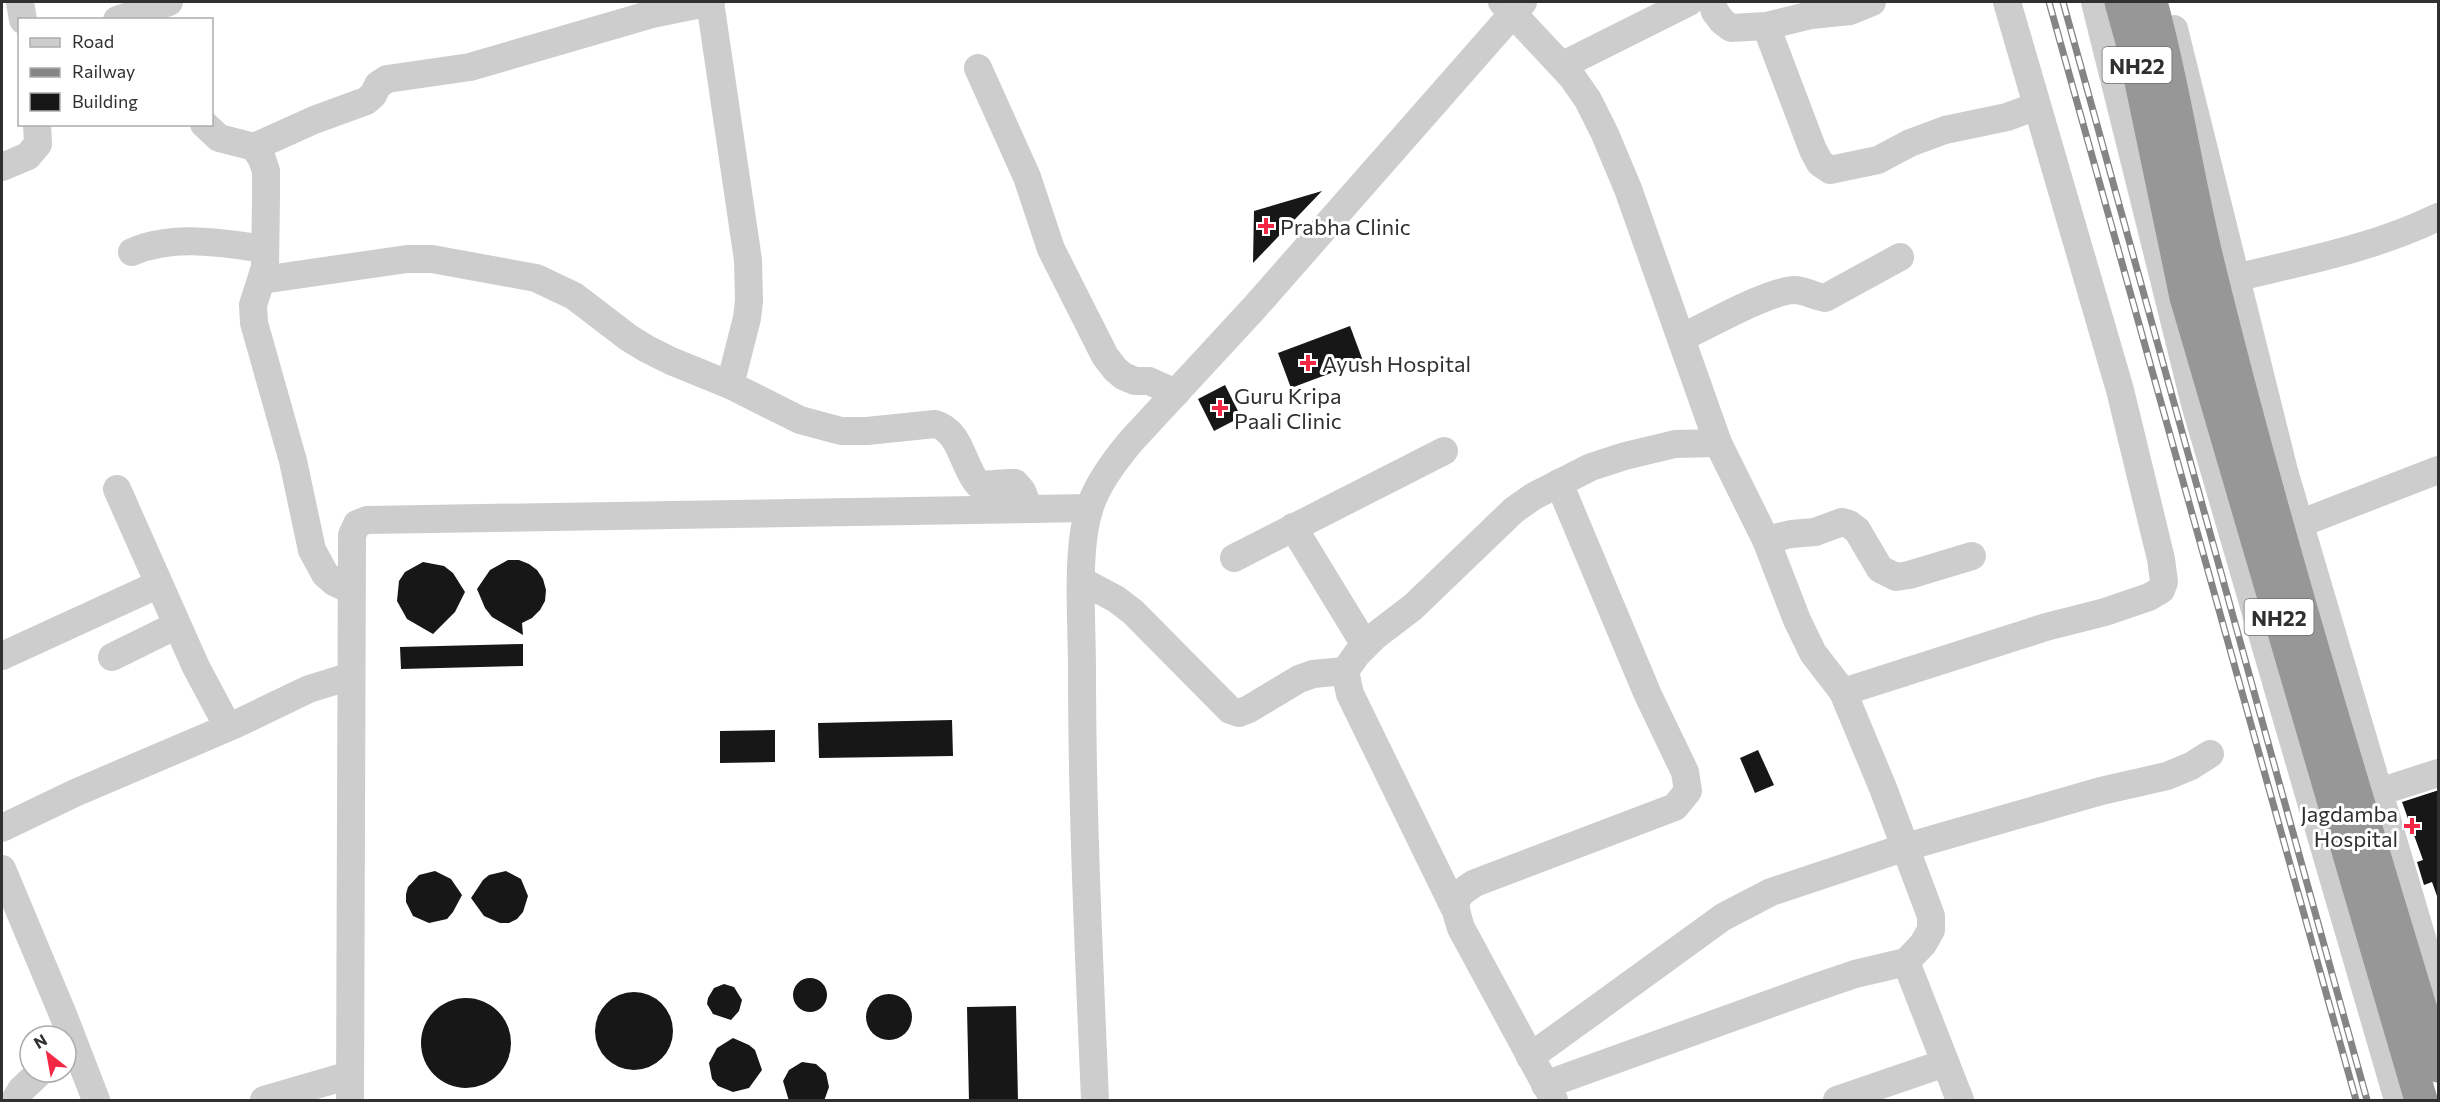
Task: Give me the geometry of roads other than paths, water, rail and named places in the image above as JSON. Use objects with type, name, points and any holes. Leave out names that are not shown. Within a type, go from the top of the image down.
[{"type":"highway","name":"NH22","points":[[2121,2],[2137,64],[2186,297],[2421,1101]]},
{"type":"highway","name":"NH22","points":[[2151,2],[2163,46],[2208,265],[2273,510],[2439,1066]]},
{"type":"street","points":[[20,2],[23,18]]},
{"type":"street","points":[[123,18],[169,2]]},
{"type":"street","points":[[206,126],[219,138],[254,147],[314,120],[366,101],[373,95],[378,85],[387,79],[470,67],[652,14],[711,2],[750,282],[747,318],[730,385]]},
{"type":"street","points":[[1563,65],[1689,2]]},
{"type":"street","points":[[1713,2],[1715,12],[1731,28],[1766,26],[1811,15],[1850,11],[1872,2]]},
{"type":"street","points":[[1843,692],[2046,627],[2104,612],[2149,597],[2161,590],[2164,582],[2161,559],[2120,390],[2007,2]]},
{"type":"street","points":[[2095,2],[2195,404],[2398,1101]]},
{"type":"street","points":[[2166,2],[2177,38],[2284,471],[2439,992]]},
{"type":"street","points":[[1095,1101],[1083,806],[1082,581],[1083,538],[1089,508],[1118,458],[1255,307],[1512,6],[1563,65],[1588,100],[1616,158],[1718,443],[1766,540],[1809,645],[1823,668],[1843,692],[1906,847],[1931,916],[1930,930],[1923,944],[1906,962],[1855,974],[1811,989],[1549,1093],[1461,928],[1454,907],[1350,694],[1345,671],[1365,645],[1413,607],[1514,510],[1591,467],[1675,444],[1718,443]]},
{"type":"street","points":[[1766,26],[1813,150],[1820,163],[1830,170],[1878,160],[1930,135],[2007,117],[2037,106]]},
{"type":"street","points":[[978,68],[1024,170],[1051,249],[1105,356],[1114,369],[1124,376],[1135,381],[1149,381],[1176,393]]},
{"type":"street","points":[[2,167],[28,156],[38,144],[38,126]]},
{"type":"street","points":[[254,147],[266,171],[265,249],[262,280],[253,305],[254,322],[293,461],[312,550],[325,574],[334,582],[351,590]]},
{"type":"street","points":[[2235,278],[2323,259],[2406,232],[2439,217]]},
{"type":"street","points":[[132,252],[146,246],[195,241],[265,249]]},
{"type":"street","points":[[1682,338],[1778,293],[1802,291],[1825,298],[1900,257]]},
{"type":"street","points":[[262,280],[407,260],[432,259],[536,278],[574,296],[629,338],[671,362],[730,385],[800,420],[841,431],[935,424],[944,426],[951,433],[972,477],[978,484],[992,486],[1004,482],[1015,483],[1022,491],[1029,509]]},
{"type":"street","points":[[1234,558],[1444,451]]},
{"type":"street","points":[[2299,524],[2439,470]]},
{"type":"street","points":[[1454,907],[1460,892],[1475,883],[1675,807],[1688,791],[1685,772],[1648,695],[1559,483]]},
{"type":"street","points":[[117,489],[196,667],[228,728]]},
{"type":"street","points":[[264,1101],[350,1088],[351,590],[352,535],[357,524],[367,520],[1089,508]]},
{"type":"street","points":[[1766,540],[1791,534],[1815,532],[1842,522],[1857,530],[1880,569],[1896,577],[1972,556]]},
{"type":"street","points":[[1293,527],[1365,645]]},
{"type":"street","points":[[1082,581],[1116,599],[1133,612],[1230,710],[1239,713],[1249,709],[1299,679],[1313,674],[1345,671]]},
{"type":"street","points":[[2,656],[159,584]]},
{"type":"street","points":[[112,657],[177,625]]},
{"type":"street","points":[[2,828],[75,793],[228,728],[309,689],[351,676]]},
{"type":"street","points":[[1530,1057],[1715,923],[1747,902],[1771,891],[1906,847],[2101,791],[2167,776],[2191,766],[2210,754]]},
{"type":"street","points":[[2379,792],[2439,773]]},
{"type":"street","points":[[2,869],[13,927],[59,1024]]},
{"type":"street","points":[[1906,962],[1960,1101]]},
{"type":"street","points":[[78,1063],[96,1101]]},
{"type":"street","points":[[1837,1101],[1945,1063]]},
{"type":"street","points":[[15,1101],[27,1084]]},
{"type":"railway","points":[[2049,2],[2356,1100]]},
{"type":"railway","points":[[2063,2],[2367,1100]]},
{"type":"place","name":"Prabha Clinic","points":[[1266,226]]},
{"type":"place","name":"Ayush Hospital","points":[[1308,363]]},
{"type":"place","name":"Guru Kripa Paali Clinic","points":[[1220,408]]},
{"type":"place","name":"Jagdamba Hospital","points":[[2412,826]]}]
